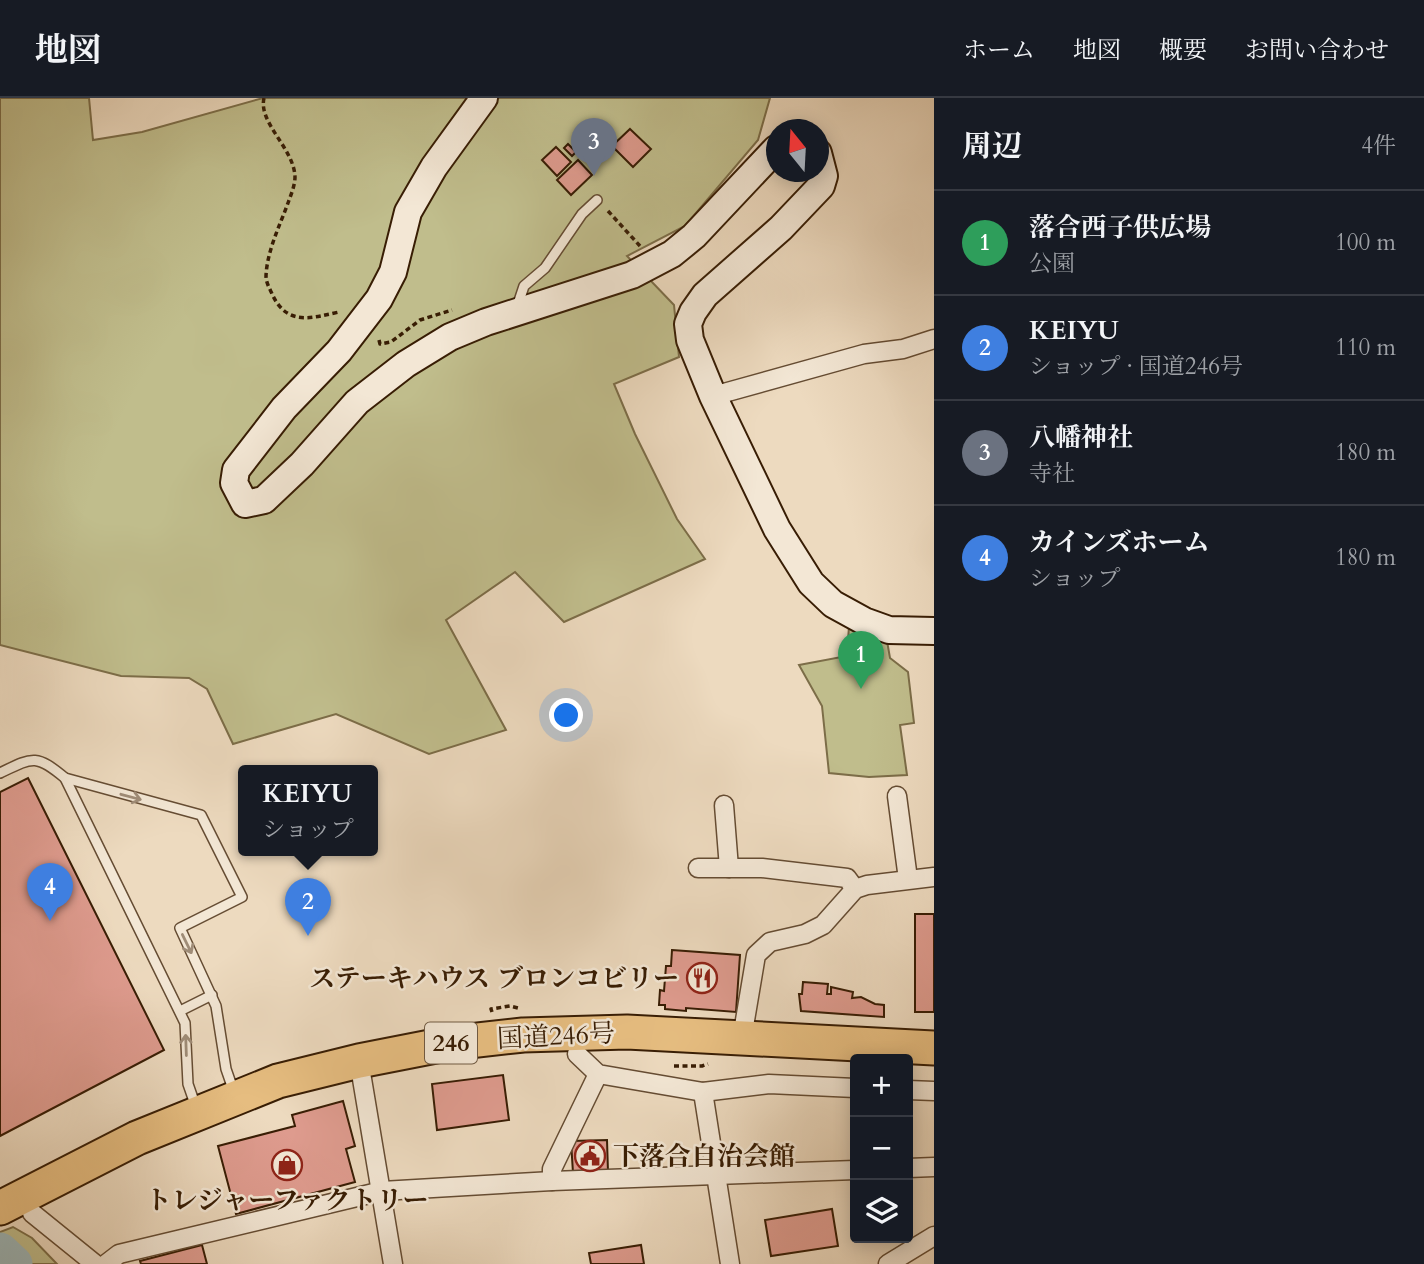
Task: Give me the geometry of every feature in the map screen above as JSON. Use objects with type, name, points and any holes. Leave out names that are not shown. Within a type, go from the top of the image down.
[{"type":"highway","name":"国道246号","points":[[16,1210],[137,1138],[197,1112],[278,1081],[359,1061],[451,1043],[523,1035],[627,1032],[934,1048]]},
{"type":"street","points":[[484,98],[434,167],[408,212],[393,272],[374,306],[339,351],[284,408],[236,470],[234,483],[245,504],[264,500],[302,464],[358,402],[406,364],[450,337],[515,312],[632,275],[672,254],[750,180],[766,159]]},
{"type":"street","points":[[822,182],[821,187],[781,228],[705,295],[688,324],[690,340],[713,396],[777,529],[811,583],[833,604],[864,621],[889,630],[934,631]]},
{"type":"street","points":[[713,396],[864,354],[904,349],[934,340]]},
{"type":"street","points":[[897,796],[908,879]]},
{"type":"street","points":[[724,805],[729,868]]},
{"type":"street","points":[[698,868],[762,868],[846,878],[855,889]]},
{"type":"street","points":[[742,1038],[756,955],[771,943],[805,934],[822,925],[855,889],[867,885],[934,877]]},
{"type":"street","points":[[577,1054],[598,1074],[703,1093],[769,1083],[850,1088]]},
{"type":"street","points":[[359,1061],[393,1264]]},
{"type":"street","points":[[552,1181],[552,1169],[598,1074]]},
{"type":"street","points":[[913,1090],[934,1091]]},
{"type":"street","points":[[703,1093],[730,1264]]},
{"type":"street","points":[[913,1168],[934,1167]]},
{"type":"street","points":[[106,1264],[119,1254],[382,1191],[552,1181],[850,1170]]},
{"type":"street","points":[[16,1210],[95,1264]]},
{"type":"street","points":[[888,1264],[934,1237]]},
{"type":"lane","points":[[515,312],[524,286],[545,268],[582,214],[597,200]]},
{"type":"lane","points":[[0,773],[18,764],[35,760],[48,764],[65,778],[201,815],[242,897],[180,928],[212,995],[219,1017],[226,1069],[236,1098]]},
{"type":"lane","points":[[65,778],[186,1023],[188,1084],[197,1112]]},
{"type":"lane","points":[[180,1011],[212,995]]},
{"type":"path","points":[[264,98],[264,112],[293,162],[295,178],[269,257],[266,275],[277,304],[286,314],[298,318],[313,317],[374,306],[383,313],[388,326],[378,341],[380,344],[391,342],[420,320],[458,309]]},
{"type":"path","points":[[610,214],[655,262]]},
{"type":"shaded area","points":[[0,98],[89,98],[93,140],[142,132],[263,98],[770,98],[758,140],[685,226],[627,256],[674,305],[679,357],[614,384],[635,434],[677,519],[705,559],[564,622],[515,572],[446,620],[506,730],[429,754],[336,714],[233,744],[207,689],[189,678],[121,676],[0,645]]},
{"type":"shaded area","points":[[849,626],[887,641],[890,658],[908,672],[914,723],[900,725],[907,775],[869,777],[829,773],[822,706],[799,665],[847,656]]},
{"type":"shaded area","points":[[13,1227],[32,1238],[57,1264],[0,1264],[0,1232]]},
{"type":"building","points":[[630,129],[651,149],[633,167],[612,146]]},
{"type":"building","points":[[568,144],[576,152],[572,156],[564,148]]},
{"type":"building","points":[[556,147],[571,162],[557,176],[542,160]]},
{"type":"building","points":[[578,160],[592,175],[571,195],[557,180]]},
{"type":"building","points":[[28,778],[164,1050],[0,1136],[0,792]]},
{"type":"building","points":[[915,914],[934,914],[934,1012],[915,1012]]},
{"type":"building","name":"ステーキハウス ブロンコビリー","points":[[672,950],[740,955],[736,1012],[686,1008],[686,1011],[665,1009],[665,1005],[659,1005],[660,990],[664,991],[666,966],[671,966]]},
{"type":"building","points":[[803,982],[828,984],[827,994],[831,994],[831,987],[853,992],[852,998],[861,997],[884,1005],[884,1017],[801,1011],[799,994],[802,994]]},
{"type":"building","points":[[503,1075],[509,1120],[437,1130],[432,1084]]},
{"type":"building","name":"トレジャーファクトリー","points":[[343,1101],[355,1146],[346,1149],[355,1182],[236,1214],[218,1146],[295,1126],[292,1115]]},
{"type":"building","name":"下落合自治会館","points":[[607,1140],[608,1172],[573,1173],[571,1141]]},
{"type":"building","points":[[832,1209],[838,1246],[771,1256],[765,1220]]},
{"type":"building","points":[[202,1245],[207,1264],[141,1264],[140,1261]]},
{"type":"building","points":[[641,1245],[644,1264],[591,1264],[589,1253]]},
{"type":"waterway","points":[[0,1251],[14,1264]]},
{"type":"place","name":"八幡神社","points":[[594,176]]},
{"type":"place","name":"落合西子供広場","points":[[861,689]]},
{"type":"place","name":"カインズホーム","points":[[50,921]]},
{"type":"place","name":"KEIYU","points":[[308,936]]},
{"type":"place","name":"ステーキハウス ブロンコビリー","points":[[702,978]]},
{"type":"place","name":"下落合自治会館","points":[[590,1156]]},
{"type":"place","name":"トレジャーファクトリー","points":[[287,1165]]}]
